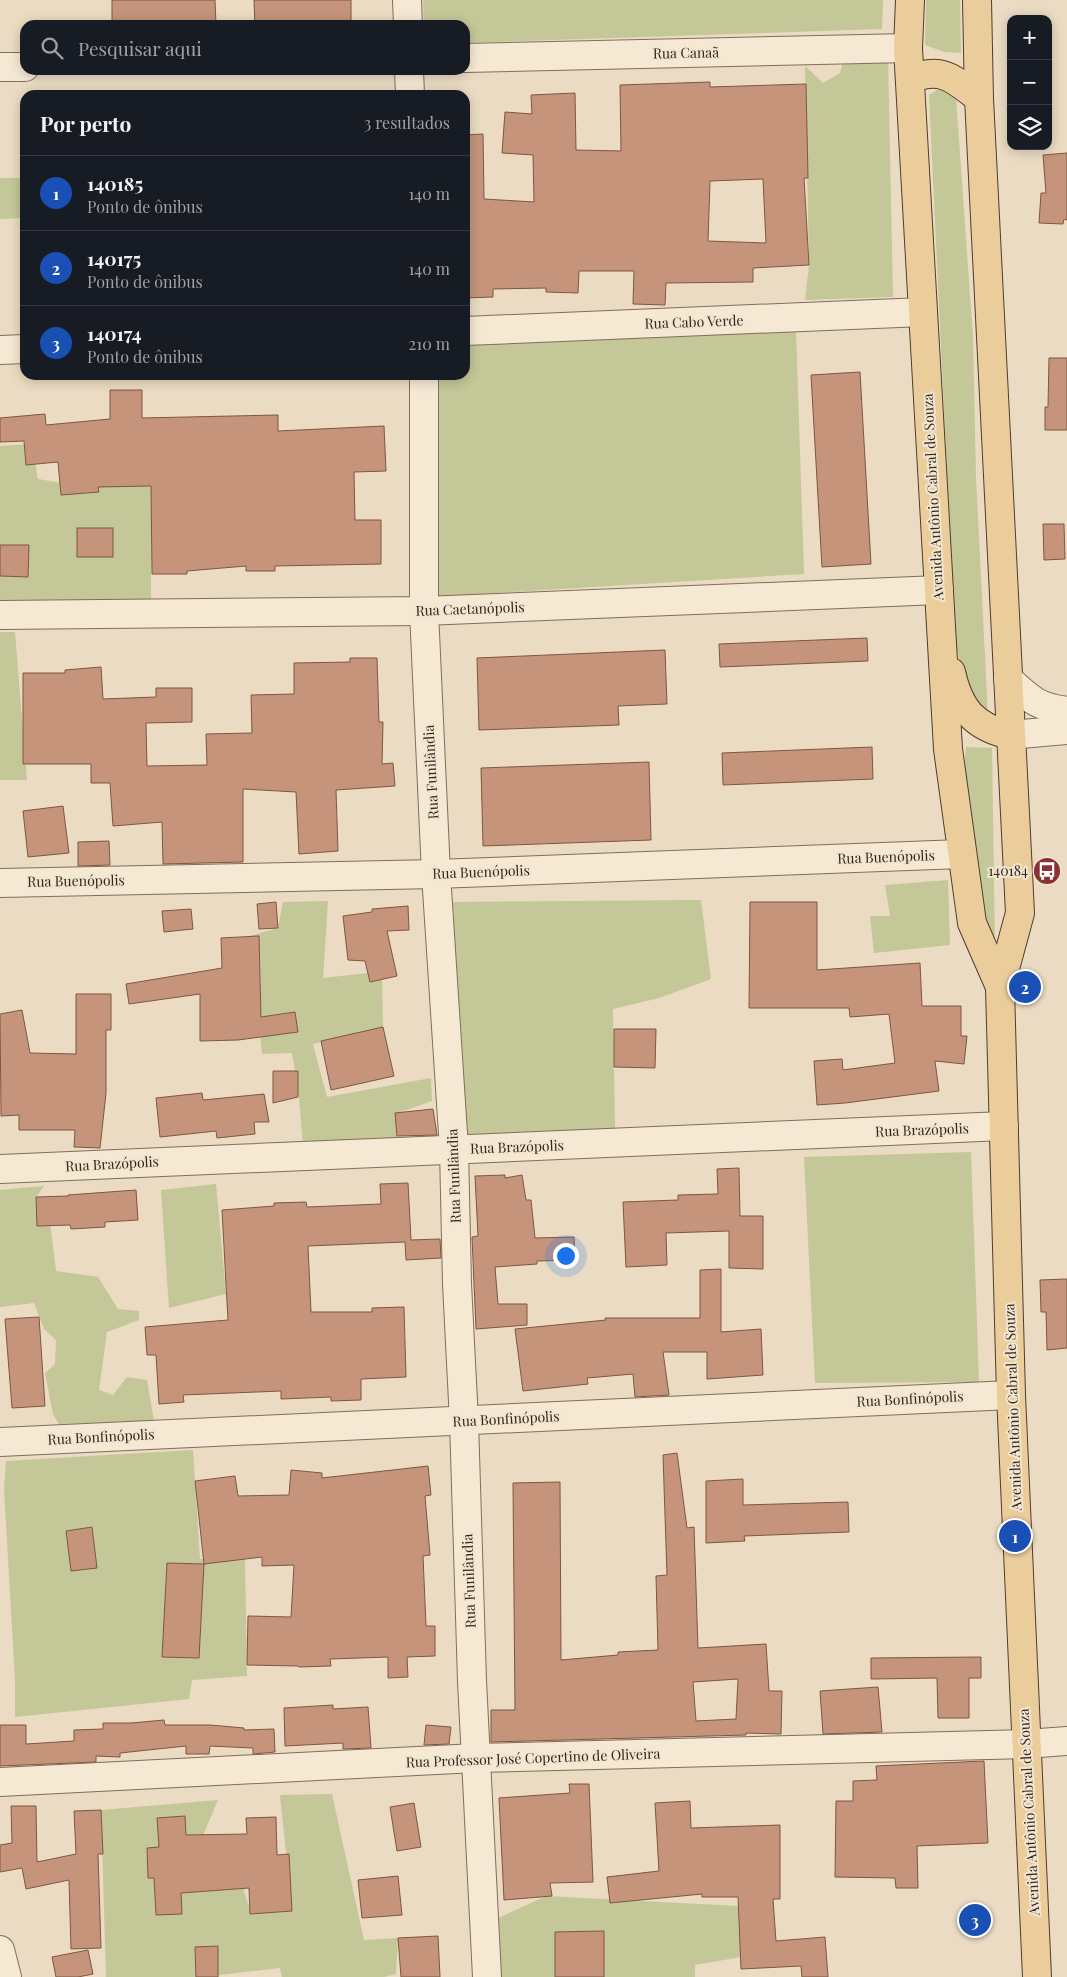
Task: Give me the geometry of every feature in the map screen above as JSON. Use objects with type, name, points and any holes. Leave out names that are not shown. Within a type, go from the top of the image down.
[{"type":"main road","name":"Avenida Antônio Cabral de Souza","points":[[910,0],[908,48],[948,749],[972,924],[1000,987]]},
{"type":"main road","name":"Avenida Antônio Cabral de Souza","points":[[978,0],[979,98],[1020,913],[1000,987],[1012,1395],[1037,1977]]},
{"type":"main road","points":[[910,78],[923,74],[940,73],[954,79],[979,98]]},
{"type":"main road","points":[[941,640],[956,690],[970,715],[992,731],[1010,736]]},
{"type":"street","points":[[407,0],[408,20]]},
{"type":"street","name":"Rua Canaã","points":[[470,58],[908,48]]},
{"type":"street","points":[[0,67],[20,67]]},
{"type":"street","points":[[409,75],[410,90]]},
{"type":"street","name":"Rua Cabo Verde","points":[[470,331],[923,312]]},
{"type":"street","points":[[0,350],[20,349]]},
{"type":"street","name":"Rua Funilândia","points":[[424,380],[424,611],[436,874],[454,1149],[457,1284],[464,1421],[476,1758],[487,1977]]},
{"type":"street","name":"Rua Caetanópolis","points":[[0,615],[424,611],[939,590]]},
{"type":"street","points":[[1008,680],[1030,700],[1048,708],[1067,711]]},
{"type":"street","points":[[1010,736],[1067,730]]},
{"type":"street","name":"Rua Buenópolis","points":[[0,883],[436,874],[962,854]]},
{"type":"street","name":"Rua Brazópolis","points":[[0,1169],[1004,1126]]},
{"type":"street","name":"Rua Bonfinópolis","points":[[0,1442],[1012,1395]]},
{"type":"street","name":"Rua Professor José Copertino de Oliveira","points":[[0,1782],[476,1758],[1026,1744],[1067,1741]]},
{"type":"street","points":[[0,1950],[7,1977]]},
{"type":"green space","points":[[423,0],[883,0],[882,29],[470,43],[470,20],[424,20]]},
{"type":"green space","points":[[926,0],[960,0],[961,53],[944,52],[925,45]]},
{"type":"green space","points":[[888,57],[893,297],[805,300],[809,265],[805,66],[823,83],[840,73],[843,62]]},
{"type":"green space","points":[[940,88],[956,97],[973,337],[976,478],[988,716],[966,691],[955,642],[929,95]]},
{"type":"green space","points":[[0,178],[20,178],[20,218],[0,219]]},
{"type":"green space","points":[[796,330],[804,574],[432,597],[437,380],[470,380],[470,342]]},
{"type":"green space","points":[[32,444],[38,479],[67,484],[151,485],[151,600],[0,602],[0,446]]},
{"type":"green space","points":[[0,632],[15,632],[27,780],[0,780]]},
{"type":"green space","points":[[966,747],[992,748],[995,953],[986,931],[964,769]]},
{"type":"green space","points":[[948,880],[950,945],[874,953],[870,916],[890,916],[885,885]]},
{"type":"green space","points":[[701,900],[711,979],[659,998],[613,1009],[615,1128],[464,1140],[453,902]]},
{"type":"green space","points":[[328,901],[323,978],[368,973],[382,979],[383,1027],[313,1044],[327,1097],[431,1078],[432,1101],[395,1114],[398,1143],[303,1145],[298,1087],[292,1053],[262,1054],[258,1013],[261,991],[260,957],[246,937],[278,928],[283,902]]},
{"type":"green space","points":[[971,1152],[979,1382],[815,1383],[804,1157]]},
{"type":"green space","points":[[216,1184],[226,1294],[169,1308],[161,1190]]},
{"type":"green space","points":[[44,1186],[36,1197],[50,1222],[56,1271],[98,1277],[118,1309],[139,1311],[139,1320],[107,1332],[99,1390],[113,1395],[127,1377],[147,1380],[154,1421],[59,1424],[53,1414],[45,1373],[55,1364],[56,1340],[44,1329],[34,1303],[0,1307],[0,1190]]},
{"type":"green space","points":[[193,1450],[200,1559],[245,1559],[247,1676],[192,1680],[189,1699],[15,1717],[15,1680],[4,1489],[6,1461]]},
{"type":"green space","points":[[332,1794],[364,1940],[398,1938],[396,1974],[384,1977],[282,1977],[280,1968],[202,1977],[106,1977],[101,1810],[218,1800],[195,1854],[198,1892],[219,1890],[218,1874],[239,1874],[251,1914],[292,1911],[280,1795]]},
{"type":"green space","points":[[546,1896],[738,1906],[741,1957],[695,1965],[695,1977],[496,1977],[494,1920]]},
{"type":"building","points":[[112,0],[215,0],[216,20],[112,20]]},
{"type":"building","points":[[254,0],[351,0],[351,20],[255,20]]},
{"type":"building","points":[[710,82],[710,87],[806,84],[808,178],[804,178],[809,265],[753,268],[753,282],[666,283],[665,305],[633,304],[634,271],[579,271],[578,293],[546,292],[546,288],[493,289],[493,297],[470,298],[470,135],[483,134],[484,199],[534,202],[533,155],[502,153],[505,112],[532,114],[531,95],[575,93],[576,150],[621,151],[620,85]],"holes":[[[763,179],[766,243],[708,241],[710,181]]]},
{"type":"building","points":[[1067,153],[1067,220],[1064,219],[1063,224],[1039,223],[1041,193],[1046,193],[1043,155]]},
{"type":"building","points":[[1049,358],[1067,358],[1067,430],[1045,430],[1045,407],[1048,407]]},
{"type":"building","points":[[860,372],[871,564],[822,567],[811,375]]},
{"type":"building","points":[[110,390],[142,390],[142,418],[278,415],[278,431],[384,426],[386,471],[354,472],[355,520],[381,520],[381,564],[275,566],[275,571],[246,571],[246,566],[187,571],[187,574],[152,574],[151,486],[98,487],[99,492],[61,495],[58,462],[26,465],[24,441],[0,442],[0,418],[45,414],[46,425],[110,419]]},
{"type":"building","points":[[1043,524],[1064,524],[1065,559],[1044,560]]},
{"type":"building","points":[[77,528],[113,528],[113,557],[77,557]]},
{"type":"building","points":[[0,545],[29,545],[28,577],[0,576]]},
{"type":"building","points":[[867,638],[868,661],[720,667],[719,644]]},
{"type":"building","points":[[665,650],[667,704],[618,706],[619,725],[479,730],[477,658]]},
{"type":"building","points":[[350,658],[377,658],[379,722],[383,722],[382,764],[393,763],[395,786],[336,790],[338,851],[299,854],[296,792],[243,789],[243,862],[163,864],[162,822],[113,826],[110,783],[91,783],[91,764],[23,764],[23,673],[65,673],[65,670],[101,667],[103,699],[156,697],[156,688],[192,688],[192,722],[146,723],[147,766],[207,765],[206,734],[252,733],[251,695],[294,694],[294,663],[350,662]]},
{"type":"building","points":[[872,747],[873,779],[723,785],[722,753]]},
{"type":"building","points":[[649,762],[651,840],[483,846],[481,768]]},
{"type":"building","points":[[63,806],[69,853],[28,857],[23,811]]},
{"type":"building","points":[[109,841],[110,865],[78,866],[78,842]]},
{"type":"building","points":[[276,902],[278,928],[259,929],[257,904]]},
{"type":"building","points":[[750,902],[817,902],[817,970],[920,963],[922,1006],[961,1006],[961,1036],[967,1036],[964,1064],[935,1061],[939,1091],[817,1105],[814,1061],[842,1059],[843,1070],[895,1063],[889,1014],[850,1017],[849,1008],[749,1008]]},
{"type":"building","points":[[408,906],[409,930],[387,931],[397,976],[370,982],[365,961],[348,960],[343,916],[372,912],[372,909]]},
{"type":"building","points":[[191,909],[193,929],[164,932],[162,911]]},
{"type":"building","points":[[259,936],[261,1017],[295,1012],[298,1032],[238,1040],[200,1041],[200,994],[129,1004],[126,984],[222,968],[221,938]]},
{"type":"building","points":[[76,994],[111,994],[111,1030],[106,1030],[106,1093],[100,1148],[74,1147],[75,1130],[19,1130],[19,1115],[1,1116],[0,1014],[22,1010],[30,1053],[76,1054]]},
{"type":"building","points":[[383,1027],[394,1076],[331,1090],[321,1041]]},
{"type":"building","points":[[614,1029],[656,1029],[655,1068],[614,1067]]},
{"type":"building","points":[[273,1071],[298,1071],[298,1097],[273,1103]]},
{"type":"building","points":[[202,1093],[203,1100],[264,1094],[269,1122],[254,1122],[255,1134],[217,1138],[216,1131],[160,1137],[156,1098]]},
{"type":"building","points":[[433,1109],[437,1135],[397,1136],[395,1113]]},
{"type":"building","points":[[739,1168],[740,1216],[763,1216],[763,1269],[729,1268],[729,1231],[666,1233],[667,1265],[626,1267],[623,1202],[678,1200],[678,1195],[718,1194],[717,1169]]},
{"type":"building","points":[[505,1175],[505,1178],[522,1175],[526,1200],[531,1200],[535,1238],[574,1237],[575,1260],[537,1261],[537,1264],[495,1267],[498,1304],[527,1304],[527,1325],[476,1329],[472,1237],[478,1236],[475,1176]]},
{"type":"building","points":[[408,1183],[411,1240],[440,1239],[441,1258],[406,1260],[405,1242],[308,1246],[311,1312],[372,1312],[372,1308],[404,1307],[406,1377],[361,1379],[361,1400],[331,1401],[331,1397],[281,1399],[281,1391],[183,1395],[184,1402],[159,1404],[156,1355],[147,1355],[145,1327],[228,1320],[222,1210],[274,1206],[274,1203],[306,1202],[307,1207],[381,1204],[380,1184]]},
{"type":"building","points":[[136,1190],[138,1220],[105,1222],[105,1227],[71,1229],[70,1225],[37,1226],[36,1197]]},
{"type":"building","points":[[721,1269],[721,1332],[761,1329],[763,1375],[707,1379],[707,1352],[663,1352],[669,1395],[635,1397],[633,1374],[587,1378],[588,1384],[523,1391],[515,1329],[606,1320],[605,1318],[700,1318],[700,1270]]},
{"type":"building","points":[[1067,1279],[1067,1348],[1047,1350],[1046,1312],[1041,1312],[1040,1280]]},
{"type":"building","points":[[39,1317],[45,1406],[12,1408],[5,1319]]},
{"type":"building","points":[[677,1453],[687,1528],[694,1527],[698,1648],[766,1644],[769,1691],[782,1691],[781,1734],[746,1733],[746,1735],[491,1742],[491,1710],[515,1710],[513,1483],[560,1482],[561,1660],[618,1655],[618,1652],[658,1650],[656,1576],[667,1575],[663,1455]],"holes":[[[738,1679],[736,1719],[696,1721],[693,1682]]]},
{"type":"building","points":[[428,1466],[431,1495],[425,1496],[430,1555],[423,1556],[426,1626],[435,1626],[435,1656],[407,1657],[408,1677],[388,1678],[388,1657],[330,1659],[331,1666],[247,1665],[248,1616],[291,1617],[294,1565],[262,1566],[262,1557],[204,1564],[195,1481],[235,1476],[238,1496],[289,1495],[291,1470],[322,1473],[322,1478]]},
{"type":"building","points":[[743,1479],[743,1505],[848,1502],[849,1532],[744,1536],[745,1541],[706,1543],[706,1481]]},
{"type":"building","points":[[92,1527],[97,1568],[71,1571],[66,1531]]},
{"type":"building","points":[[167,1563],[204,1564],[199,1658],[162,1657]]},
{"type":"building","points":[[981,1657],[981,1678],[969,1678],[969,1718],[938,1718],[937,1678],[871,1679],[871,1658]]},
{"type":"building","points":[[878,1687],[882,1732],[823,1734],[820,1691]]},
{"type":"building","points":[[333,1705],[333,1709],[368,1707],[371,1748],[343,1749],[343,1743],[285,1746],[284,1708]]},
{"type":"building","points":[[164,1720],[165,1725],[210,1725],[244,1728],[244,1730],[274,1729],[275,1752],[253,1754],[253,1748],[210,1746],[209,1754],[186,1754],[186,1746],[120,1753],[120,1757],[96,1756],[96,1762],[0,1766],[0,1725],[26,1725],[26,1744],[74,1741],[74,1730],[103,1729],[103,1723]]},
{"type":"building","points":[[426,1725],[451,1727],[449,1744],[424,1745]]},
{"type":"building","points":[[984,1761],[988,1843],[917,1846],[918,1888],[896,1888],[895,1878],[835,1877],[836,1801],[853,1801],[853,1781],[877,1780],[876,1766]]},
{"type":"building","points":[[569,1784],[589,1784],[593,1882],[550,1883],[552,1896],[504,1900],[499,1798],[570,1793]]},
{"type":"building","points":[[690,1801],[691,1828],[780,1825],[780,1899],[773,1899],[776,1941],[825,1937],[828,1977],[802,1977],[801,1966],[741,1969],[738,1897],[702,1897],[702,1894],[610,1903],[607,1877],[659,1871],[655,1803]]},
{"type":"building","points":[[414,1803],[421,1847],[397,1851],[390,1807]]},
{"type":"building","points":[[11,1806],[36,1806],[37,1862],[76,1854],[74,1811],[101,1810],[103,1854],[98,1854],[101,1948],[71,1949],[69,1880],[26,1889],[22,1868],[0,1872],[0,1845],[12,1843]]},
{"type":"building","points":[[185,1816],[186,1835],[247,1834],[246,1818],[276,1817],[277,1855],[289,1854],[292,1911],[250,1914],[249,1888],[181,1893],[182,1914],[156,1915],[154,1878],[148,1878],[147,1848],[159,1847],[157,1818]]},
{"type":"building","points":[[398,1876],[402,1915],[362,1918],[358,1880]]},
{"type":"building","points":[[604,1931],[604,1977],[555,1977],[555,1932]]},
{"type":"building","points":[[438,1936],[440,1977],[401,1977],[398,1938]]},
{"type":"building","points":[[218,1946],[218,1977],[196,1977],[195,1947]]},
{"type":"building","points":[[88,1950],[93,1974],[78,1977],[56,1977],[52,1957]]},
{"type":"place","name":"140184","points":[[1047,871]]},
{"type":"place","name":"140175","points":[[1025,987]]},
{"type":"place","name":"140185","points":[[1015,1536]]},
{"type":"place","name":"140174","points":[[975,1920]]}]
